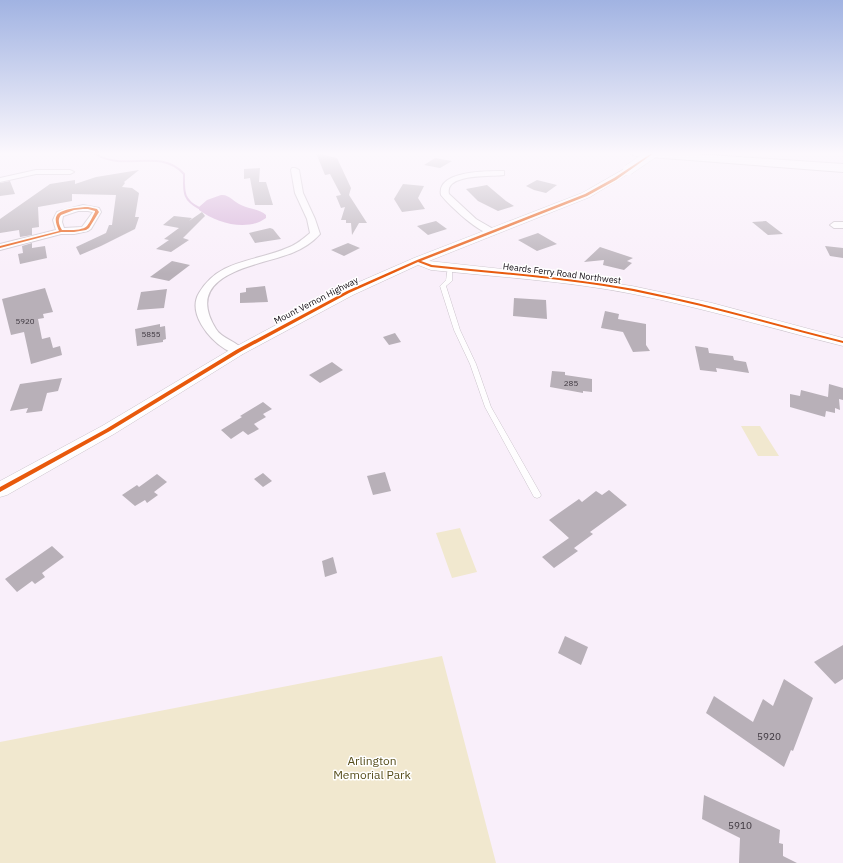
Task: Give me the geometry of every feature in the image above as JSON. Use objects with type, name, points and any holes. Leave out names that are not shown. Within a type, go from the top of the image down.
[{"type":"street","points":[[238,351],[218,339],[209,330],[201,306],[202,298],[212,281],[232,269],[300,246],[315,234],[309,214],[299,193]]},
{"type":"street","points":[[445,193],[473,221],[492,232]]},
{"type":"street","name":"Mount Vernon Highway","points":[[0,490],[102,433],[238,351],[348,292],[418,261],[589,193]]},
{"type":"street","points":[[0,247],[60,231]]},
{"type":"street","name":"Heards Ferry Road Northwest","points":[[418,261],[431,266],[571,281],[632,290],[704,306],[843,342]]},
{"type":"lane","points":[[450,268],[449,281],[443,286],[457,330],[473,364],[488,407],[538,495]]},
{"type":"green space","points":[[741,426],[760,426],[779,456],[758,456]]},
{"type":"green space","points":[[460,528],[477,572],[452,578],[436,533]]},
{"type":"green space","name":"Arlington Memorial Park","points":[[442,656],[496,863],[0,863],[0,742]]},
{"type":"shaded area","points":[[221,195],[229,197],[238,204],[261,211],[266,215],[266,218],[250,224],[232,224],[214,219],[199,210],[199,207],[207,200]]},
{"type":"building","points":[[0,193],[15,194],[0,196]]},
{"type":"building","points":[[37,193],[139,193],[135,217],[139,217],[135,229],[80,255],[76,247],[106,233],[109,225],[112,225],[116,195],[72,194],[72,201],[38,207],[39,227],[32,228],[32,235],[20,237],[19,230],[0,233],[0,219]]},
{"type":"building","points":[[253,193],[269,193],[273,205],[255,205]]},
{"type":"building","points":[[340,193],[349,193],[349,195],[367,223],[359,223],[352,235],[351,223],[346,223],[346,220],[341,220],[345,207],[341,208],[336,196],[341,195]]},
{"type":"building","points":[[397,193],[420,193],[418,198],[425,209],[402,212],[394,199]]},
{"type":"building","points":[[470,193],[497,193],[514,206],[498,211],[478,201]]},
{"type":"building","points":[[202,212],[205,216],[183,238],[189,240],[171,252],[156,249],[169,240],[164,239],[179,228],[163,225],[174,216],[192,218],[189,221]]},
{"type":"building","points":[[436,221],[447,229],[428,235],[417,226]]},
{"type":"building","points":[[766,221],[783,234],[768,235],[752,222]]},
{"type":"building","points":[[270,228],[273,229],[281,239],[255,243],[249,233]]},
{"type":"building","points":[[538,233],[557,244],[537,251],[518,240]]},
{"type":"building","points":[[32,243],[32,248],[45,246],[47,258],[20,264],[18,254],[23,253],[22,246]]},
{"type":"building","points":[[348,243],[360,248],[344,256],[331,250]]},
{"type":"building","points":[[825,246],[843,248],[843,258],[830,256]]},
{"type":"building","points":[[600,247],[633,258],[627,261],[632,263],[624,270],[603,265],[604,260],[584,262]]},
{"type":"building","points":[[172,261],[190,265],[169,281],[150,277]]},
{"type":"building","points":[[265,286],[268,302],[240,303],[240,293],[246,292],[246,288]]},
{"type":"building","points":[[45,288],[53,312],[43,314],[44,318],[38,319],[42,339],[50,337],[53,348],[60,346],[62,355],[31,364],[24,332],[11,335],[2,299]]},
{"type":"building","points":[[167,289],[164,308],[137,310],[141,292]]},
{"type":"building","points":[[514,298],[546,300],[547,319],[513,316]]},
{"type":"building","points":[[605,311],[619,314],[618,319],[646,324],[646,345],[650,351],[633,352],[623,332],[601,328]]},
{"type":"building","points":[[160,324],[160,327],[165,326],[166,339],[163,340],[163,342],[137,346],[135,329]]},
{"type":"building","points":[[395,333],[401,342],[389,345],[383,337]]},
{"type":"building","points":[[695,346],[708,348],[709,353],[733,356],[734,360],[746,362],[749,373],[716,368],[717,372],[700,370]]},
{"type":"building","points":[[332,362],[343,370],[320,383],[309,375]]},
{"type":"building","points":[[552,371],[565,372],[565,375],[592,379],[592,392],[583,391],[583,393],[550,387]]},
{"type":"building","points":[[62,378],[58,391],[47,393],[42,411],[26,413],[28,408],[10,411],[20,384]]},
{"type":"building","points":[[829,384],[843,388],[843,400],[839,399],[840,410],[835,408],[835,413],[826,411],[825,417],[790,407],[790,394],[800,396],[801,390],[828,397]]},
{"type":"building","points":[[263,402],[272,409],[263,414],[266,417],[254,424],[259,429],[248,435],[243,431],[231,439],[221,430],[242,417],[240,416]]},
{"type":"building","points":[[385,472],[391,491],[373,495],[367,476]]},
{"type":"building","points":[[263,473],[272,481],[263,487],[254,479]]},
{"type":"building","points":[[157,474],[167,482],[154,492],[158,495],[147,503],[145,500],[135,506],[122,495],[137,485],[139,487]]},
{"type":"building","points":[[609,490],[627,505],[590,532],[593,534],[574,548],[578,551],[554,568],[542,557],[569,538],[549,520],[579,499],[582,502],[596,491],[602,495]]},
{"type":"building","points":[[52,546],[64,557],[42,573],[45,577],[35,584],[32,581],[17,592],[5,579]]},
{"type":"building","points":[[333,557],[337,573],[325,577],[322,561]]},
{"type":"building","points":[[565,636],[588,647],[581,665],[558,653]]},
{"type":"building","points":[[843,645],[843,679],[835,684],[814,662]]},
{"type":"building","points":[[784,679],[813,698],[793,751],[791,750],[784,767],[706,713],[714,696],[753,722],[763,699],[773,706]]},
{"type":"building","points":[[704,795],[780,830],[779,843],[783,844],[783,856],[797,863],[739,863],[740,838],[702,819]]},
{"type":"waterway","points":[[185,193],[189,201],[199,208]]},
{"type":"cycle path","points":[[0,490],[108,430],[238,351],[348,292],[418,261],[589,193]]},
{"type":"cycle path","points":[[0,247],[61,231],[85,229],[88,227],[97,212],[96,210],[83,208],[60,214],[57,220],[61,231]]},
{"type":"cycle path","points":[[418,261],[431,266],[557,279],[659,295],[712,307],[843,342]]}]
